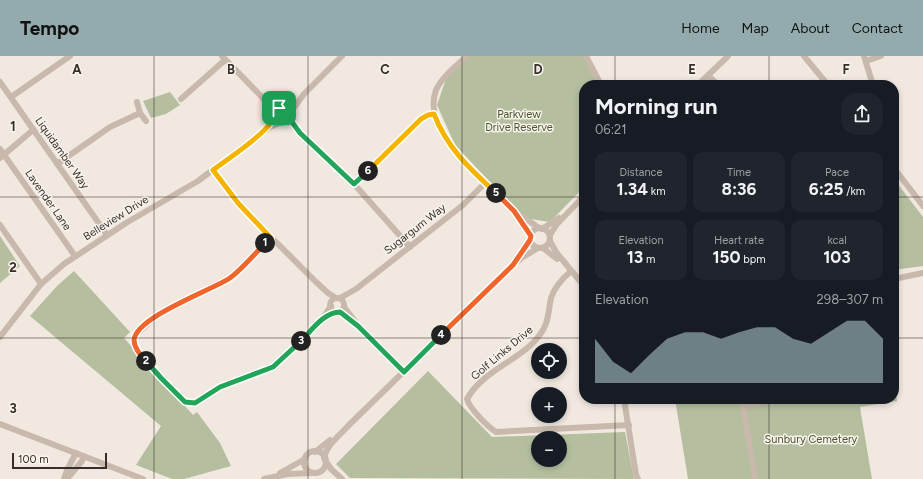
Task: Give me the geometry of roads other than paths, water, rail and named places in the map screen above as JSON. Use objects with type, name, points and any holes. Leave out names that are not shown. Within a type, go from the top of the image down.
[{"type":"street","points":[[11,97],[70,56]]},
{"type":"street","points":[[289,116],[304,94],[342,56]]},
{"type":"street","points":[[467,56],[445,77],[437,89],[434,101],[434,114],[440,130],[451,147],[514,211],[541,229],[547,231],[556,252],[579,280]]},
{"type":"street","points":[[586,56],[597,80]]},
{"type":"street","points":[[703,80],[728,56]]},
{"type":"street","points":[[804,56],[824,80]]},
{"type":"street","points":[[872,80],[865,58],[881,56]]},
{"type":"street","points":[[181,99],[223,58],[262,97],[273,115],[281,123],[300,133]]},
{"type":"street","points":[[708,75],[713,80]]},
{"type":"street","name":"Liquidamber Way","points":[[0,82],[107,235]]},
{"type":"street","points":[[282,108],[304,94]]},
{"type":"street","points":[[262,97],[282,108],[300,133],[354,184],[410,247]]},
{"type":"street","points":[[137,102],[140,113],[146,121]]},
{"type":"street","name":"Belleview Drive","points":[[260,135],[269,125],[273,115],[282,108]]},
{"type":"street","points":[[57,164],[110,128],[140,113]]},
{"type":"street","points":[[354,184],[421,119],[428,115],[434,114]]},
{"type":"street","name":"Belleview Drive","points":[[0,337],[41,284],[75,256],[107,235],[198,181],[270,127],[281,123],[289,116]]},
{"type":"street","points":[[2,156],[33,130]]},
{"type":"street","name":"Lavender Lane","points":[[0,150],[2,156],[75,256]]},
{"type":"street","points":[[213,170],[238,203],[271,238],[328,293],[358,326],[404,372]]},
{"type":"street","points":[[899,174],[922,203]]},
{"type":"street","name":"Sugargum Way","points":[[271,238],[231,277],[160,313],[145,325],[136,335],[134,342],[138,351],[161,378],[185,402],[195,403],[220,387],[273,367],[356,289],[462,205],[485,183]]},
{"type":"street","points":[[264,479],[288,474],[316,473],[322,470],[325,464],[326,452],[330,444],[513,265],[534,231],[556,221],[579,201]]},
{"type":"street","points":[[514,211],[531,238],[532,244],[569,269]]},
{"type":"street","points":[[513,265],[549,244],[550,238],[557,224],[568,211]]},
{"type":"street","points":[[0,225],[41,284]]},
{"type":"street","name":"Golf Links Drive","points":[[569,269],[551,298],[548,321],[539,337],[490,375],[470,394],[468,403],[496,432],[629,425]]},
{"type":"street","points":[[899,278],[923,273]]},
{"type":"street","points":[[625,404],[636,475],[638,479]]},
{"type":"street","points":[[743,404],[755,479]]},
{"type":"street","points":[[0,424],[143,479]]},
{"type":"street","points":[[264,479],[286,471],[305,459],[308,454],[320,449],[350,424]]},
{"type":"street","points":[[315,452],[320,453],[342,479]]},
{"type":"street","points":[[66,479],[67,470],[76,453]]},
{"type":"street","points":[[66,479],[82,461],[84,456]]},
{"type":"street","points":[[305,459],[304,463],[307,469],[313,473]]},
{"type":"park label","name":"Parkview Drive Reserve","points":[[519,120]]},
{"type":"park label","name":"Sunbury Cemetery","points":[[811,439]]}]
